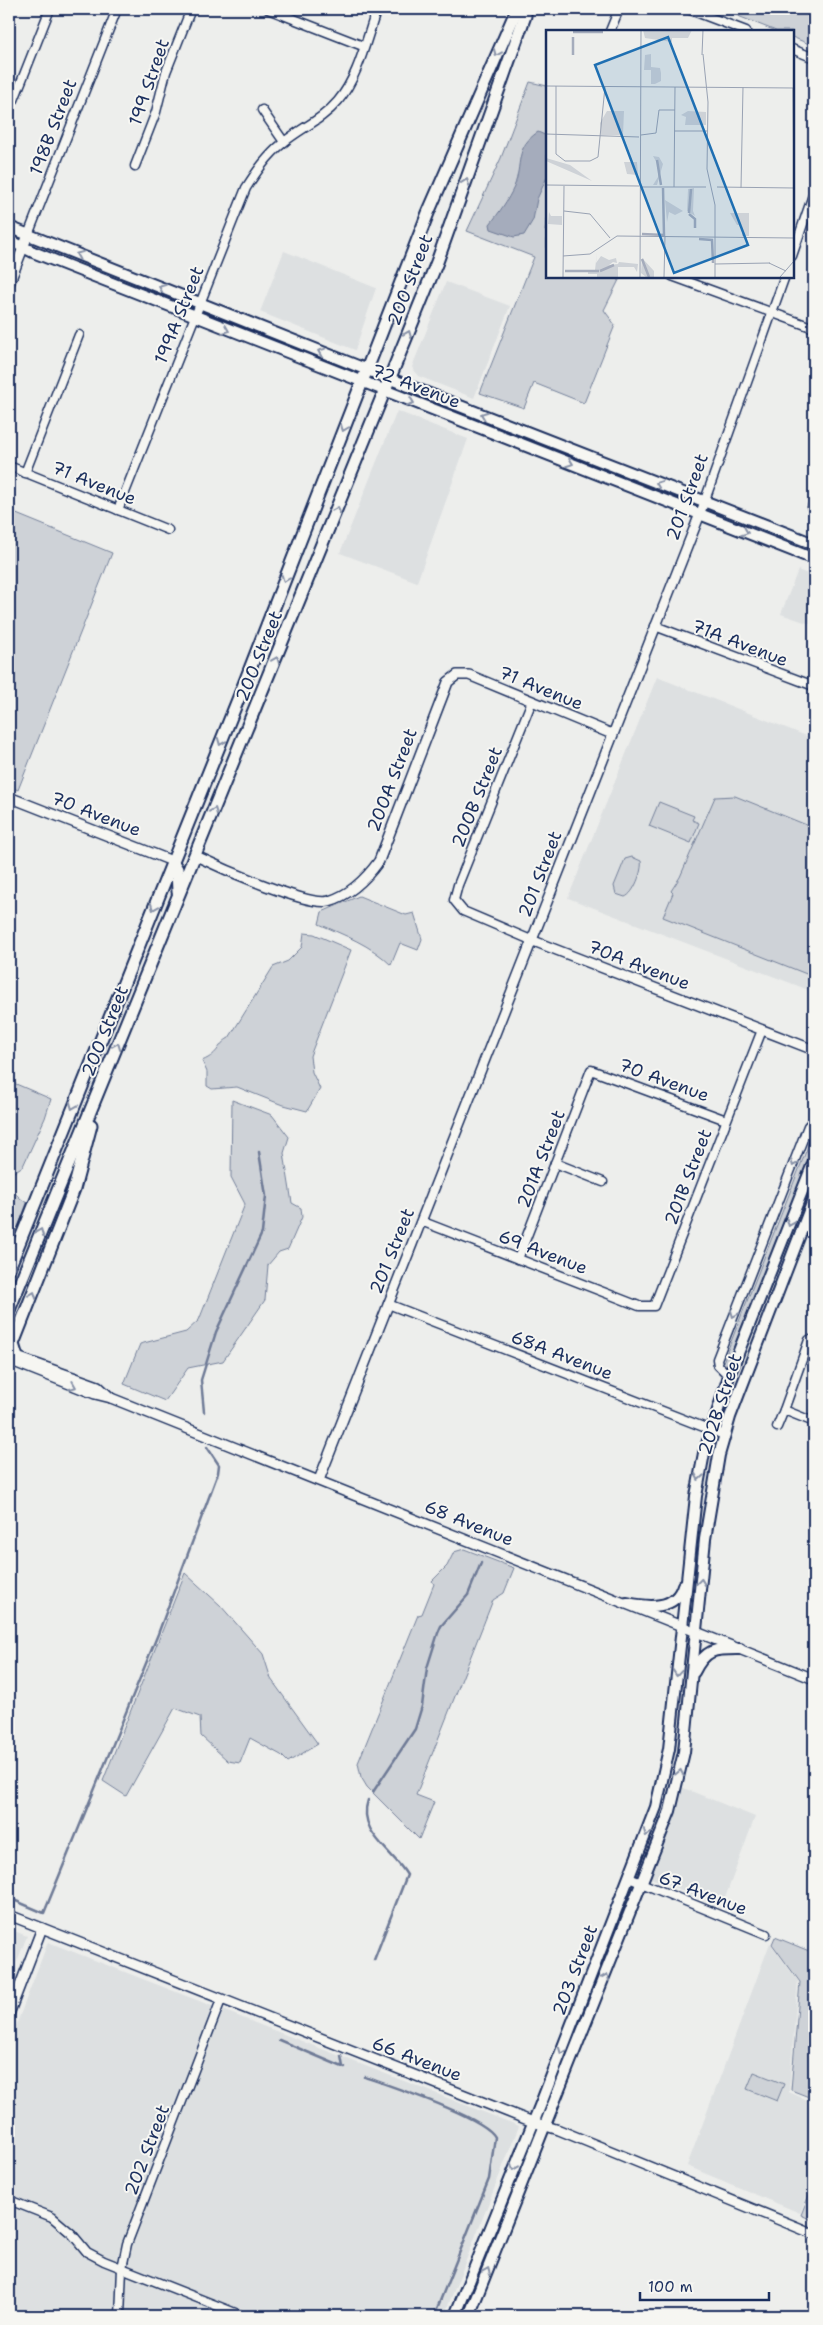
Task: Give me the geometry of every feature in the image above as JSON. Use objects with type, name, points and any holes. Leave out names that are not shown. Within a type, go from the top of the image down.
[{"type":"main road","name":"200 Street","points":[[9,1268],[239,697],[428,212],[517,9]]},
{"type":"main road","name":"200 Street","points":[[9,1310],[100,1092],[437,262],[525,16],[525,9]]},
{"type":"main road","name":"72 Avenue","points":[[9,227],[366,370],[814,544]]},
{"type":"main road","name":"72 Avenue","points":[[9,240],[194,317],[814,559]]},
{"type":"main road","points":[[172,861],[177,869],[179,880],[177,901]]},
{"type":"main road","points":[[13,1358],[13,1344],[74,1189],[100,1092]]},
{"type":"main road","name":"202B Street","points":[[682,1625],[696,1496],[710,1429],[814,1161]]},
{"type":"main road","name":"202B Street","points":[[696,1631],[711,1498],[724,1435],[814,1198]]},
{"type":"main road","points":[[627,1603],[646,1606],[670,1602],[676,1599],[682,1590],[687,1572]]},
{"type":"main road","name":"203 Street","points":[[455,2316],[648,1831],[662,1783],[669,1749],[682,1625]]},
{"type":"main road","name":"203 Street","points":[[469,2316],[662,1836],[677,1786],[684,1752],[696,1631]]},
{"type":"main road","points":[[692,1675],[708,1652],[720,1648],[740,1649]]},
{"type":"street","points":[[14,100],[50,9]]},
{"type":"street","name":"198B Street","points":[[9,284],[117,9]]},
{"type":"street","name":"199 Street","points":[[134,166],[156,112],[166,72],[191,9]]},
{"type":"street","points":[[268,9],[363,46]]},
{"type":"street","name":"199A Street","points":[[118,510],[246,188],[260,165],[284,142],[320,119],[338,100],[354,74],[377,9]]},
{"type":"street","points":[[610,30],[619,9]]},
{"type":"street","points":[[688,9],[743,30]]},
{"type":"street","points":[[793,49],[814,58]]},
{"type":"street","points":[[262,110],[284,142]]},
{"type":"street","points":[[793,253],[814,192]]},
{"type":"street","points":[[678,278],[814,328]]},
{"type":"street","name":"201 Street","points":[[319,1480],[700,514],[743,386],[783,278]]},
{"type":"street","points":[[25,473],[79,335]]},
{"type":"street","name":"71 Avenue","points":[[9,466],[168,530]]},
{"type":"street","name":"71A Avenue","points":[[655,626],[814,686]]},
{"type":"street","name":"71 Avenue","points":[[457,674],[469,675],[612,734]]},
{"type":"street","name":"200A Street","points":[[196,856],[301,899],[327,902],[349,891],[367,878],[379,861],[448,682],[457,674]]},
{"type":"street","name":"200B Street","points":[[456,904],[454,900],[458,885],[532,701]]},
{"type":"street","name":"70 Avenue","points":[[9,797],[172,861]]},
{"type":"street","name":"70A Avenue","points":[[456,904],[469,915],[814,1050]]},
{"type":"street","name":"201B Street","points":[[654,1306],[762,1030]]},
{"type":"street","name":"70 Avenue","points":[[591,1070],[726,1120]]},
{"type":"street","name":"201A Street","points":[[518,1258],[591,1070]]},
{"type":"street","name":"202B Street","points":[[729,1376],[718,1365],[717,1358],[808,1126],[814,1120]]},
{"type":"street","points":[[555,1163],[603,1182]]},
{"type":"street","name":"69 Avenue","points":[[421,1221],[639,1306],[650,1308],[654,1306]]},
{"type":"street","name":"68A Avenue","points":[[388,1304],[724,1435]]},
{"type":"street","points":[[777,1428],[809,1340],[814,1342]]},
{"type":"street","name":"68 Avenue","points":[[13,1358],[98,1386],[111,1398],[814,1679]]},
{"type":"street","points":[[784,1410],[814,1422]]},
{"type":"street","name":"67 Avenue","points":[[629,1878],[642,1885],[766,1934]]},
{"type":"street","name":"66 Avenue","points":[[9,1915],[221,2000],[546,2126],[814,2234]]},
{"type":"street","points":[[9,2014],[42,1928]]},
{"type":"street","name":"202 Street","points":[[120,2316],[122,2268],[127,2244],[221,2000]]},
{"type":"street","points":[[9,2200],[52,2217],[72,2234],[87,2252],[122,2268],[243,2316]]},
{"type":"shaded area","points":[[741,9],[814,9],[814,46],[793,37],[793,30],[773,30],[738,16]]},
{"type":"shaded area","points":[[530,82],[546,86],[546,278],[620,278],[604,310],[615,325],[584,403],[534,383],[524,408],[480,393],[534,257],[467,231],[501,158]]},
{"type":"shaded area","points":[[284,251],[376,288],[355,350],[260,312]]},
{"type":"shaded area","points":[[446,282],[510,306],[474,398],[418,376],[412,367]]},
{"type":"shaded area","points":[[397,411],[468,439],[417,582],[340,553]]},
{"type":"shaded area","points":[[9,511],[112,553],[18,790],[9,786]]},
{"type":"shaded area","points":[[798,570],[814,577],[814,613],[810,624],[781,614]]},
{"type":"shaded area","points":[[657,677],[814,739],[814,992],[568,898]]},
{"type":"shaded area","points":[[735,796],[814,828],[814,977],[663,917],[673,893],[671,891],[680,877],[715,797]]},
{"type":"shaded area","points":[[659,802],[694,816],[692,820],[699,823],[691,843],[649,826]]},
{"type":"shaded area","points":[[632,857],[641,861],[641,870],[635,887],[625,897],[616,894],[614,886],[625,859]]},
{"type":"shaded area","points":[[359,896],[406,915],[414,913],[422,939],[418,950],[400,943],[391,965],[366,946],[319,924],[322,912]]},
{"type":"shaded area","points":[[304,933],[314,934],[351,950],[310,1056],[312,1072],[320,1089],[307,1111],[280,1104],[237,1087],[212,1089],[207,1086],[207,1072],[202,1061],[213,1055],[222,1043],[229,1038],[273,967],[288,961],[302,947]]},
{"type":"shaded area","points":[[9,1081],[51,1099],[45,1118],[23,1166],[11,1174],[10,1179],[14,1191],[27,1203],[17,1231],[9,1227]]},
{"type":"shaded area","points":[[232,1100],[272,1115],[289,1137],[284,1153],[292,1203],[301,1208],[302,1217],[288,1249],[279,1252],[268,1265],[265,1300],[223,1361],[188,1368],[165,1401],[124,1384],[140,1344],[186,1332],[199,1320],[245,1204],[231,1177]]},
{"type":"shaded area","points":[[814,1131],[814,1145],[726,1367],[723,1362]]},
{"type":"shaded area","points":[[464,1549],[514,1568],[504,1593],[493,1600],[416,1795],[434,1802],[419,1839],[367,1787],[361,1777],[358,1763],[418,1615],[422,1614],[434,1584],[432,1581],[447,1566],[454,1552]]},
{"type":"shaded area","points":[[185,1573],[220,1605],[263,1654],[271,1679],[318,1744],[288,1762],[281,1755],[250,1738],[240,1763],[228,1761],[201,1736],[200,1717],[175,1708],[126,1796],[103,1781]]},
{"type":"shaded area","points":[[681,1787],[755,1817],[722,1906],[651,1878],[672,1823]]},
{"type":"shaded area","points":[[9,1929],[27,1936],[9,1982]]},
{"type":"shaded area","points":[[775,1937],[814,1953],[814,2099],[791,2090],[800,1982],[772,1944]]},
{"type":"shaded area","points":[[48,1942],[519,2126],[444,2316],[9,2316],[9,2044]]},
{"type":"shaded area","points":[[770,1943],[798,1981],[789,2092],[814,2103],[814,2177],[800,2213],[687,2166]]},
{"type":"shaded area","points":[[754,2072],[784,2084],[777,2101],[747,2089]]},
{"type":"shaded area","points":[[814,2182],[814,2221],[801,2215]]},
{"type":"water","points":[[538,132],[546,136],[546,179],[537,199],[533,220],[524,235],[514,237],[491,229],[490,224],[514,187],[522,150],[530,138]]},
{"type":"waterway","points":[[204,1412],[201,1380],[216,1332],[262,1233],[266,1196],[259,1152]]},
{"type":"waterway","points":[[9,1898],[44,1913],[158,1634],[218,1473],[219,1465],[207,1447]]},
{"type":"waterway","points":[[373,1792],[415,1729],[422,1706],[427,1668],[438,1633],[441,1626],[468,1595],[481,1563]]},
{"type":"waterway","points":[[368,1800],[367,1822],[378,1840],[407,1875],[374,1960]]},
{"type":"waterway","points":[[279,2040],[345,2068]]},
{"type":"waterway","points":[[341,2056],[343,2067]]},
{"type":"waterway","points":[[365,2077],[474,2120],[488,2129],[495,2137],[489,2179],[434,2316]]}]
